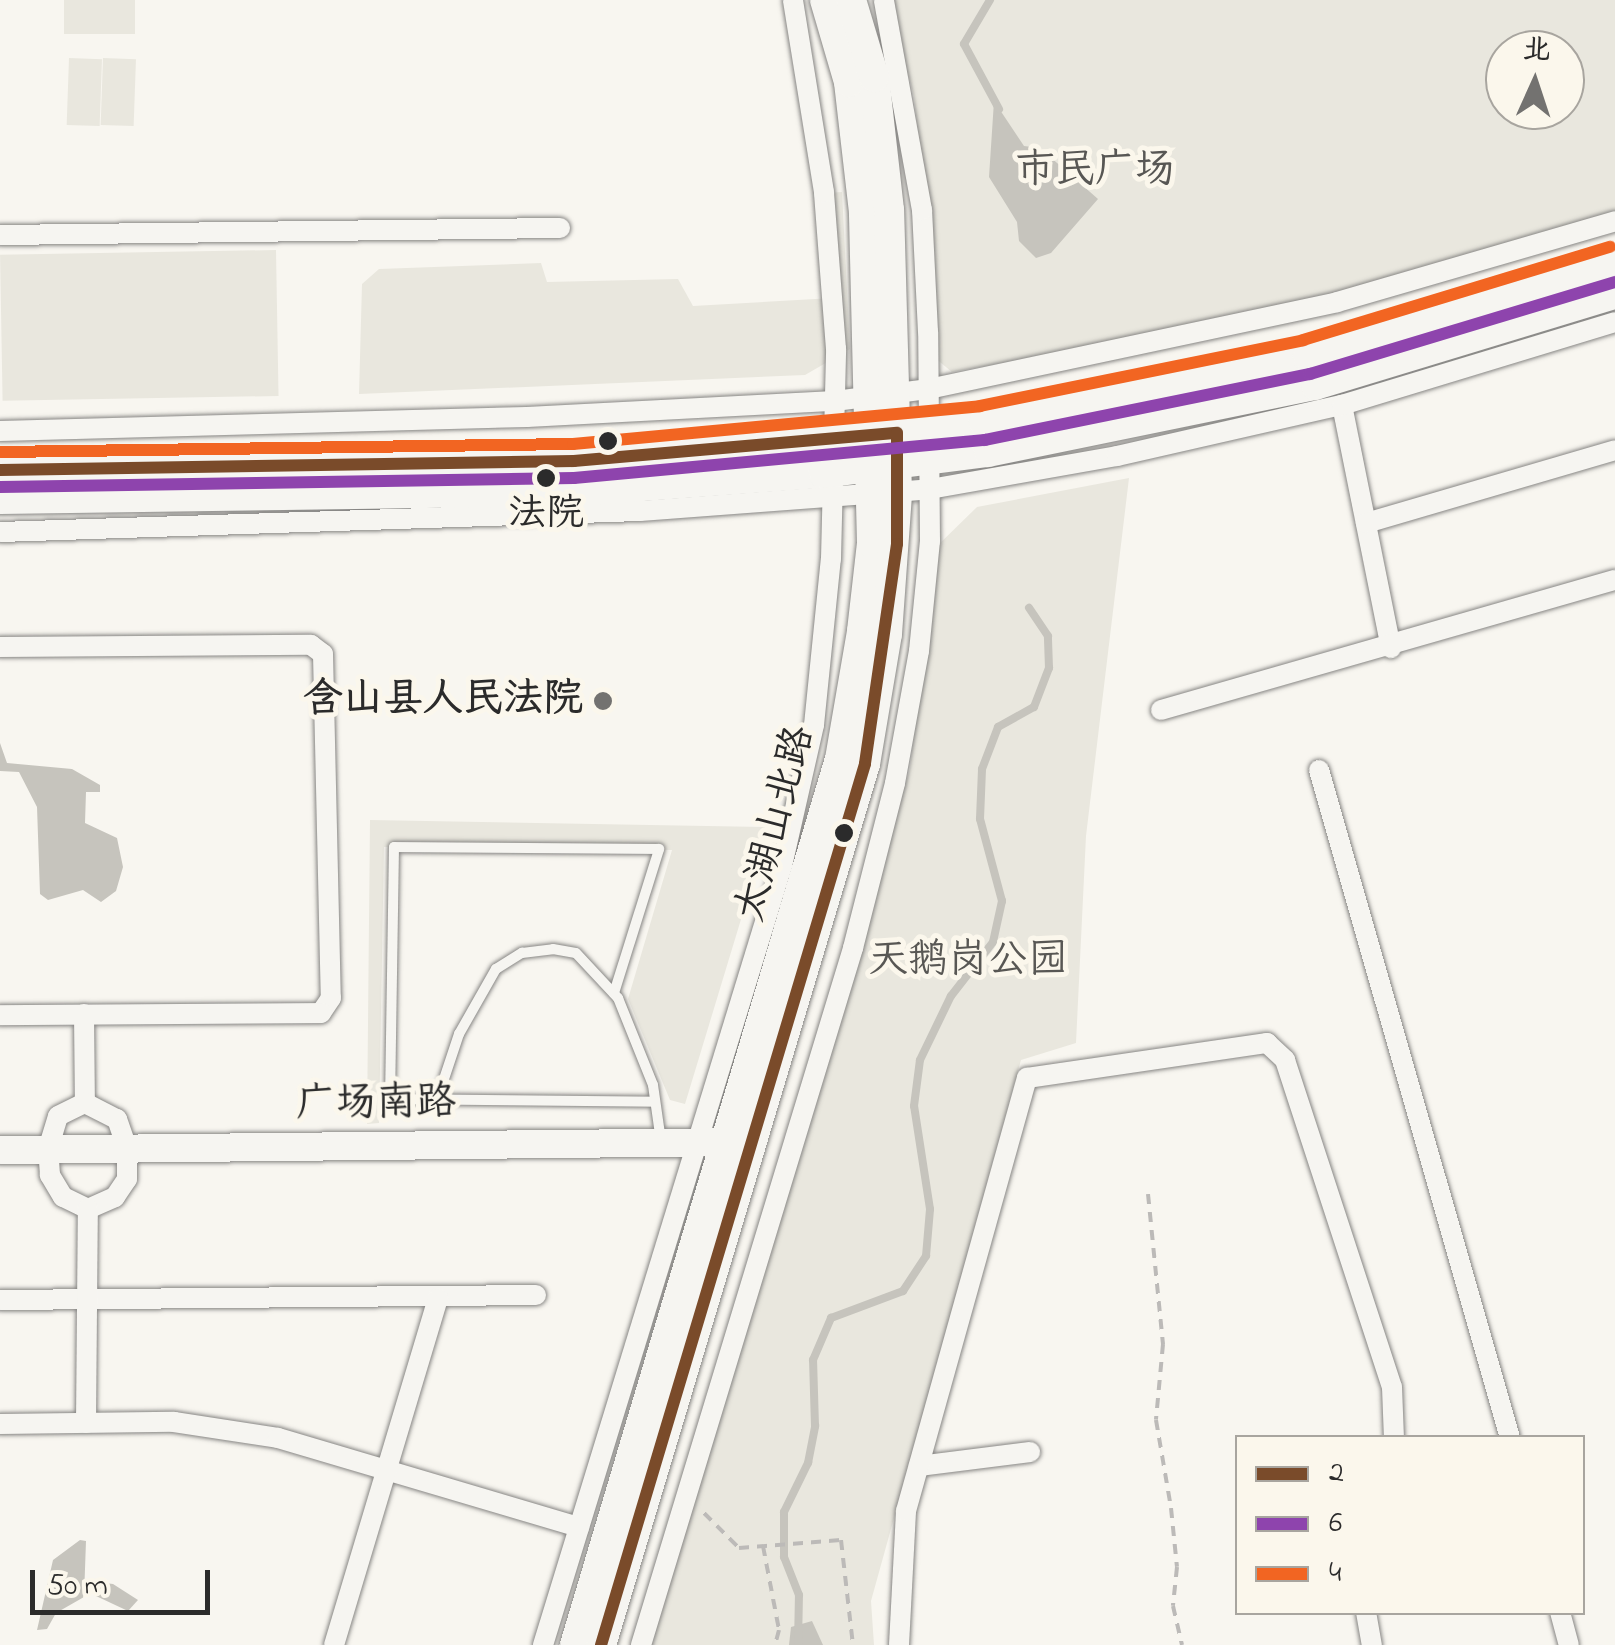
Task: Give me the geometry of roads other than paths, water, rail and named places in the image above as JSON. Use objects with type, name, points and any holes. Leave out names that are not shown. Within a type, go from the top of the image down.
[{"type":"main road","name":"太湖山北路","points":[[825,0],[849,82],[884,395]]},
{"type":"main road","name":"太湖山北路","points":[[575,1645],[726,1142],[864,764],[887,634],[884,395],[889,210],[874,77],[852,0]]},
{"type":"main road","points":[[884,465],[929,429],[1307,356],[1615,264]]},
{"type":"main road","points":[[0,500],[833,486],[884,465],[930,460],[1315,386],[1615,296]]},
{"type":"main road","points":[[0,470],[574,461],[834,442],[884,465]]},
{"type":"main road","name":"太湖山北路","points":[[602,1645],[726,1142]]},
{"type":"main road","name":"广场南路","points":[[0,1150],[726,1142]]},
{"type":"street","points":[[543,1645],[579,1528],[726,1142],[814,726],[833,486],[835,401],[824,192],[793,0]]},
{"type":"street","points":[[642,1645],[853,948],[895,783],[919,651],[930,489],[922,210],[884,0]]},
{"type":"street","points":[[0,430],[527,417],[835,401],[929,390],[1337,302],[1615,221]]},
{"type":"street","points":[[0,235],[560,228]]},
{"type":"street","points":[[884,465],[930,489],[1342,405],[1615,322]]},
{"type":"street","points":[[1342,405],[1391,648]]},
{"type":"street","points":[[1366,523],[1615,450]]},
{"type":"street","points":[[0,532],[833,486]]},
{"type":"street","points":[[1162,710],[1391,648],[1615,580]]},
{"type":"street","points":[[0,647],[312,645],[327,665],[328,1006],[321,1013],[0,1015]]},
{"type":"street","points":[[1319,770],[1509,1435]]},
{"type":"street","points":[[84,1014],[85,1103]]},
{"type":"street","points":[[900,1645],[906,1512],[1027,1078],[1267,1043],[1286,1060],[1392,1388],[1394,1435]]},
{"type":"street","points":[[85,1103],[117,1118],[127,1148],[127,1179],[115,1197],[88,1209],[63,1197],[50,1175],[48,1149],[58,1116],[85,1103]]},
{"type":"street","points":[[86,1423],[88,1209]]},
{"type":"street","points":[[0,1300],[536,1295]]},
{"type":"street","points":[[334,1645],[438,1298]]},
{"type":"street","points":[[0,1424],[174,1422],[278,1438],[390,1468],[579,1528]]},
{"type":"street","points":[[919,1466],[1030,1452]]},
{"type":"street","points":[[1367,1615],[1372,1645]]},
{"type":"street","points":[[1561,1615],[1569,1645]]},
{"type":"lane","points":[[614,993],[659,849],[394,847],[390,1100],[655,1102]]},
{"type":"lane","points":[[438,1100],[444,1068],[496,970],[522,953],[576,953],[614,993],[640,1042],[661,1142]]},
{"type":"waterway","points":[[990,0],[964,44],[999,109]]},
{"type":"waterway","points":[[798,1645],[799,1595],[784,1557],[784,1512],[808,1463],[815,1426],[813,1360],[831,1318],[903,1291],[926,1256],[930,1209],[914,1106],[920,1060],[951,996],[993,942],[1002,901],[980,819],[982,769],[998,727],[1034,707],[1049,668],[1048,636],[1029,608]]},
{"type":"place","name":"法院","points":[[546,478]]},
{"type":"place","name":"含山县人民法院","points":[[603,701]]},
{"type":"park label","name":"市民广场","points":[[1095,172]]},
{"type":"park label","name":"天鹅岗公园","points":[[968,962]]}]
